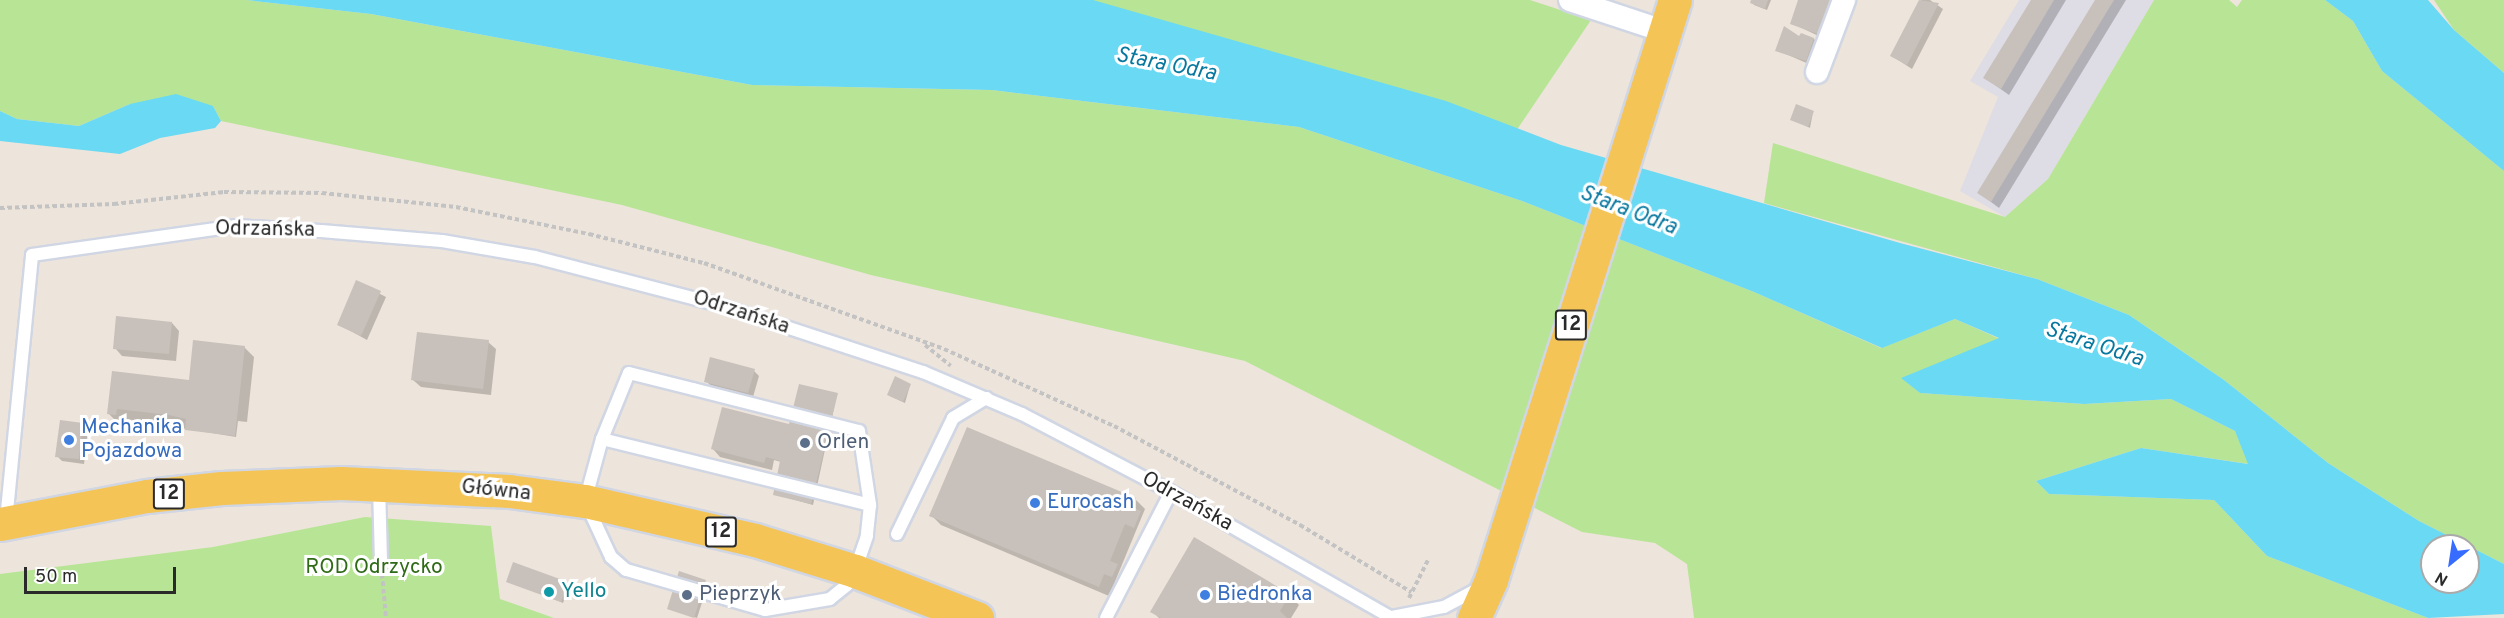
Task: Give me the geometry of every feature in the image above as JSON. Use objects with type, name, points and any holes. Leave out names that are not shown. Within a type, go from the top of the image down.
[{"type":"main road","name":"12","points":[[1474,618],[1491,580],[1651,69],[1675,0]]},
{"type":"main road","name":"Główna","points":[[3,523],[147,496],[222,488],[379,484],[499,490],[585,501],[702,527],[855,571],[977,618]]},
{"type":"street","points":[[1570,0],[1664,31]]},
{"type":"street","points":[[1817,72],[1844,0]]},
{"type":"lane","name":"Odrzańska","points":[[3,523],[32,255],[235,226],[442,241],[634,280],[923,372],[986,398],[1171,492],[1392,618],[1444,607],[1491,580]]},
{"type":"lane","points":[[629,373],[859,431],[870,505],[867,536],[855,571],[847,585],[830,599],[765,610],[626,570],[611,557],[585,501],[602,440],[629,373]]},
{"type":"lane","points":[[897,534],[953,418],[986,398]]},
{"type":"lane","points":[[602,440],[870,505]]},
{"type":"lane","points":[[379,484],[381,561]]},
{"type":"lane","points":[[1106,618],[1171,492]]},
{"type":"path","points":[[921,343],[1114,426],[1300,525],[1411,592]]},
{"type":"path","points":[[1409,598],[1428,560]]},
{"type":"path","points":[[381,561],[386,618]]},
{"type":"shaded area","points":[[2019,0],[2154,0],[2048,179],[2005,217],[1960,191],[1998,97],[1970,81]]},
{"type":"green space","points":[[0,0],[246,0],[371,14],[752,85],[992,90],[1299,127],[1522,201],[1754,292],[1881,348],[1955,319],[2000,339],[1902,378],[1920,393],[2084,404],[2171,399],[2235,431],[2249,464],[2141,448],[2036,481],[2049,494],[2214,500],[2267,556],[2428,618],[1694,618],[1687,564],[1655,543],[1582,532],[1245,361],[871,275],[622,205],[221,121],[213,106],[130,104],[79,126],[17,119],[0,111]]},
{"type":"green space","points":[[1042,0],[1530,0],[1591,20],[1512,137]]},
{"type":"green space","points":[[2154,0],[2229,0],[2237,7],[2242,0],[2325,0],[2353,21],[2382,71],[2504,171],[2504,564],[2480,552],[2480,534],[2445,534],[2419,521],[2328,463],[2224,380],[2129,315],[2037,279],[1764,203],[1773,143],[2005,217],[2048,179]]},
{"type":"green space","points":[[2434,0],[2504,0],[2504,73],[2454,30]]},
{"type":"green space","name":"ROD Odrzycko","points":[[365,517],[491,526],[500,599],[554,618],[0,618],[0,574],[213,547]]},
{"type":"water","name":"Stara Odra","points":[[246,0],[1093,0],[1446,101],[1561,145],[1900,243],[2037,279],[2129,315],[2224,380],[2328,463],[2419,521],[2445,534],[2420,534],[2420,594],[2480,594],[2480,552],[2504,564],[2504,614],[2428,618],[2267,556],[2214,500],[2049,494],[2036,481],[2141,448],[2248,464],[2235,431],[2171,399],[2084,404],[1920,393],[1901,378],[1999,338],[1955,319],[1882,348],[1754,292],[1522,201],[1299,127],[992,90],[752,85],[371,14]]},
{"type":"water","points":[[2325,0],[2428,0],[2454,30],[2504,73],[2504,171],[2382,71],[2353,21]]},
{"type":"water","points":[[176,94],[213,106],[221,121],[215,128],[160,138],[120,154],[0,141],[0,111],[17,119],[79,126],[130,104]]},
{"type":"building","points":[[1751,0],[1768,0],[1765,9],[1750,3]]},
{"type":"building","points":[[1798,0],[1831,0],[1818,34],[1790,24]]},
{"type":"building","points":[[1919,0],[1939,3],[1907,65],[1890,56]]},
{"type":"building","points":[[2031,0],[2054,0],[2001,89],[1983,78]]},
{"type":"building","points":[[2095,0],[2114,0],[1991,202],[1977,193]]},
{"type":"building","points":[[1784,26],[1799,36],[1801,33],[1814,38],[1806,61],[1775,51]]},
{"type":"building","points":[[1796,104],[1814,111],[1808,127],[1790,120]]},
{"type":"building","points":[[356,280],[381,291],[361,336],[337,325]]},
{"type":"building","points":[[116,316],[172,322],[169,354],[113,349]]},
{"type":"building","points":[[417,332],[489,340],[483,389],[411,380]]},
{"type":"building","points":[[193,340],[245,346],[235,436],[185,430],[186,419],[169,415],[117,409],[116,415],[107,414],[112,371],[189,380]]},
{"type":"building","points":[[710,357],[755,369],[748,393],[704,382]]},
{"type":"building","points":[[895,376],[911,384],[903,402],[887,395]]},
{"type":"building","points":[[799,384],[838,393],[811,504],[773,495],[780,461],[766,457],[764,463],[711,449],[722,407],[789,424]]},
{"type":"building","name":"Mechanika Pojazdowa","points":[[60,420],[83,423],[79,459],[55,457]]},
{"type":"building","name":"Eurocash","points":[[967,427],[1136,498],[1132,507],[1141,511],[1134,528],[1125,524],[1110,561],[1118,564],[1112,577],[1104,574],[1099,587],[929,516]]},
{"type":"building","points":[[1194,537],[1290,594],[1280,611],[1287,618],[1161,618],[1150,612]]},
{"type":"building","name":"Yello","points":[[513,562],[568,582],[561,602],[506,582]]},
{"type":"building","name":"Pieprzyk","points":[[679,571],[706,580],[694,618],[667,609]]},
{"type":"place","name":"Mechanika Pojazdowa","points":[[69,440]]},
{"type":"place","name":"Orlen","points":[[805,443]]},
{"type":"place","name":"Eurocash","points":[[1035,503]]},
{"type":"place","name":"Yello","points":[[549,592]]},
{"type":"place","name":"Pieprzyk","points":[[687,595]]},
{"type":"place","name":"Biedronka","points":[[1205,595]]}]
